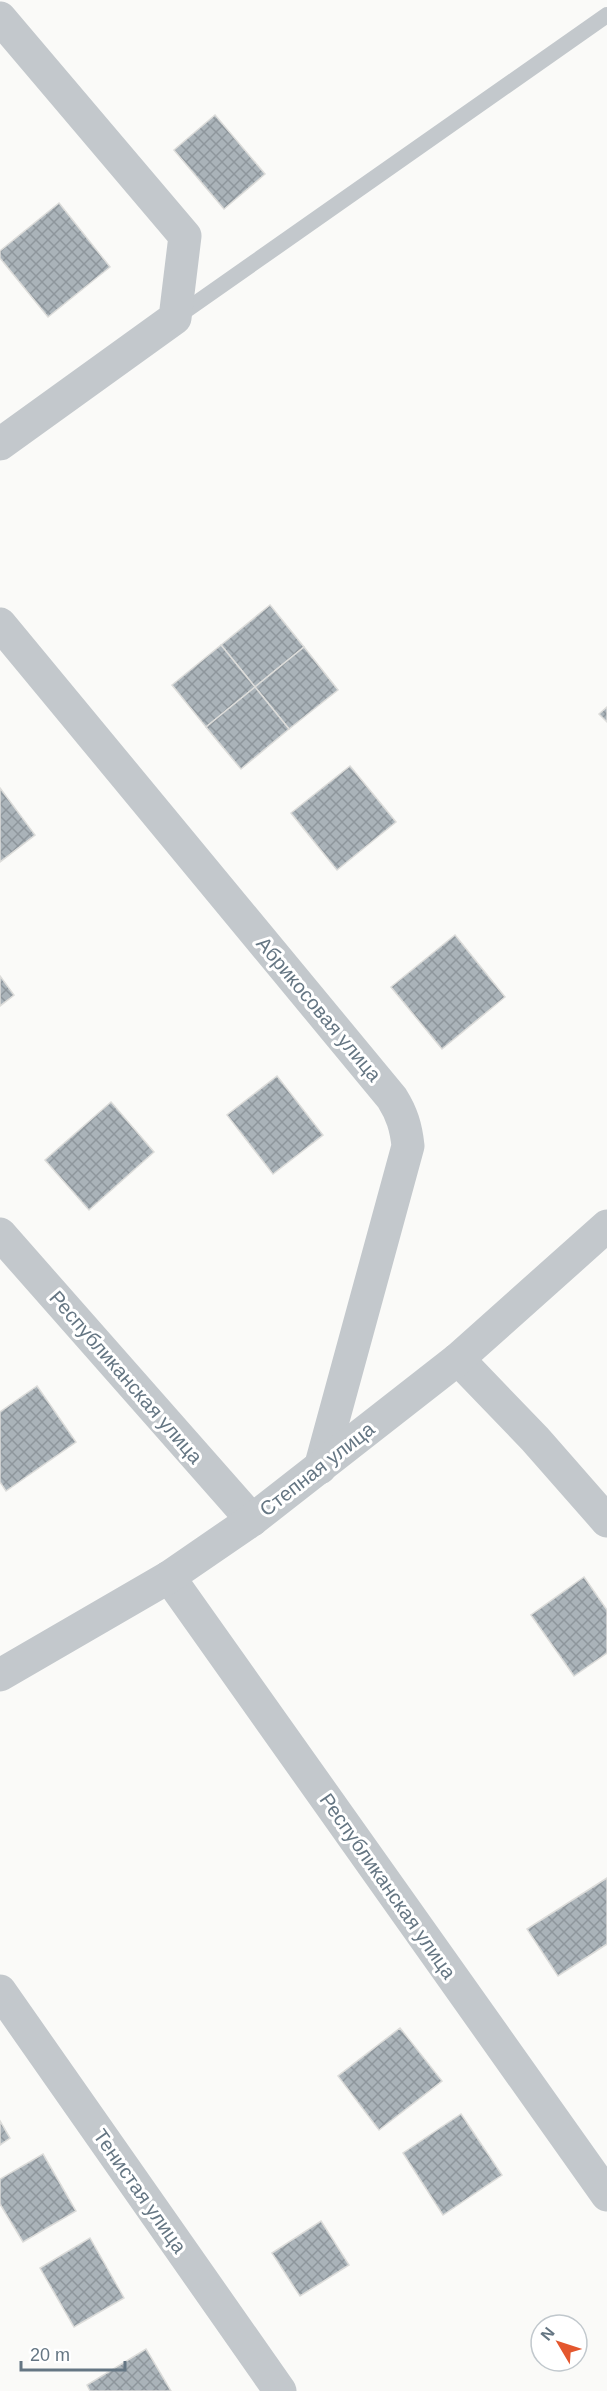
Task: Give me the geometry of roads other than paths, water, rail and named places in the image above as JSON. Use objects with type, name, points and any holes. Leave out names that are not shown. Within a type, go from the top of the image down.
[{"type":"street","points":[[0,18],[185,236],[175,318],[0,444]]},
{"type":"street","name":"Абрикосовая улица","points":[[0,624],[392,1098],[402,1115],[408,1146],[320,1468]]},
{"type":"street","name":"Степная улица","points":[[0,1675],[169,1577],[252,1520],[458,1359],[607,1226]]},
{"type":"street","name":"Республиканская улица","points":[[0,1234],[252,1520]]},
{"type":"street","points":[[458,1359],[535,1439],[607,1521]]},
{"type":"street","name":"Республиканская улица","points":[[169,1577],[607,2195]]},
{"type":"street","name":"Тенистая улица","points":[[0,1991],[280,2391]]},
{"type":"lane","points":[[175,318],[607,15]]}]
